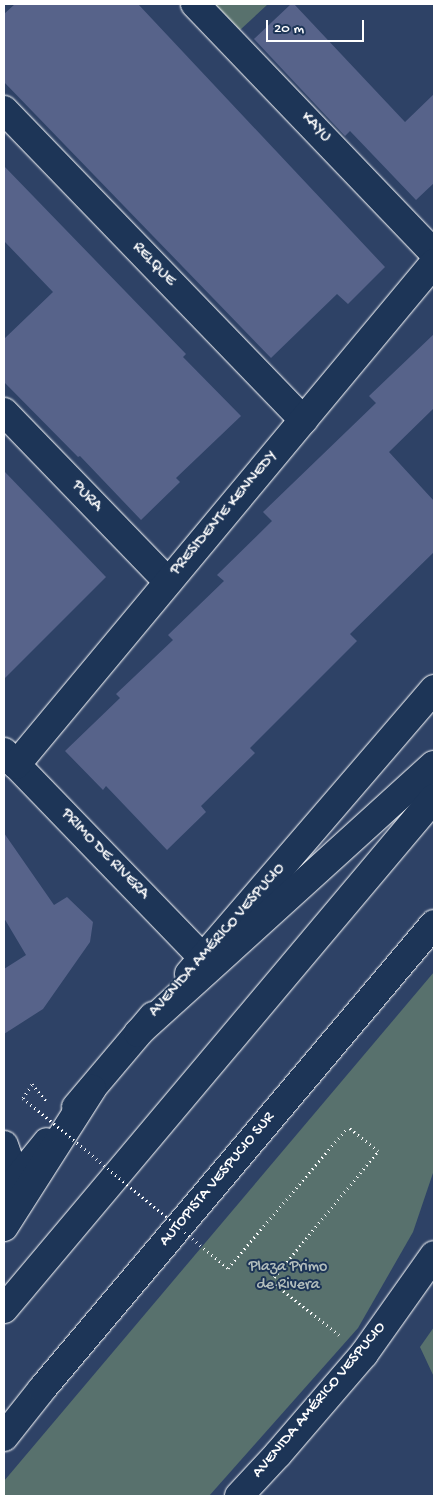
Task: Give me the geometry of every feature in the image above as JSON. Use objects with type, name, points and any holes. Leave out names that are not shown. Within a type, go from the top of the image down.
[{"type":"main road","name":"KAYU","points":[[195,4],[434,253]]},
{"type":"main road","name":"RELQUE","points":[[4,110],[303,420]]},
{"type":"main road","name":"PRESIDENTE KENNEDY","points":[[10,758],[168,582],[434,263]]},
{"type":"main road","name":"PURA","points":[[4,412],[168,582]]},
{"type":"main road","name":"AVENIDA AMÉRICO VESPUCIO","points":[[10,1188],[138,1033],[434,689]]},
{"type":"main road","name":"PRIMO DE RIVERA","points":[[10,758],[203,958]]},
{"type":"main road","points":[[138,1033],[434,765]]},
{"type":"main road","points":[[4,1309],[434,798]]},
{"type":"main road","name":"AUTOPISTA VESPUCIO SUR","points":[[4,1437],[42,1389],[434,924]]},
{"type":"main road","points":[[4,1227],[92,1088]]},
{"type":"main road","points":[[4,1145],[10,1188]]},
{"type":"main road","name":"AVENIDA AMÉRICO VESPUCIO","points":[[239,1496],[278,1454],[364,1354],[434,1255]]},
{"type":"path","points":[[63,1122],[32,1084],[24,1098],[228,1268],[348,1127],[378,1151],[271,1281],[364,1354]]},
{"type":"green space","points":[[215,4],[268,4],[240,30]]},
{"type":"green space","name":"Plaza Primo de Rivera","points":[[434,972],[434,1170],[413,1232],[358,1328],[209,1496],[4,1496],[4,1481]]},
{"type":"green space","points":[[434,1327],[434,1377],[420,1347]]},
{"type":"building","points":[[15,4],[138,4],[385,267],[348,304],[337,294],[271,358],[4,82],[4,14]]},
{"type":"building","points":[[291,4],[294,4],[405,122],[434,94],[434,183],[416,200],[350,131],[345,136],[254,39]]},
{"type":"building","points":[[4,166],[186,354],[183,357],[241,416],[176,478],[180,482],[141,520],[80,456],[78,457],[4,382],[4,339],[53,292],[4,241]]},
{"type":"building","points":[[434,334],[434,408],[389,452],[434,501],[434,552],[350,634],[357,641],[250,748],[255,753],[201,806],[206,812],[167,850],[106,786],[103,790],[65,751],[120,698],[116,694],[173,640],[168,635],[224,581],[217,575],[272,521],[263,512],[376,403],[369,396]]},
{"type":"building","points":[[4,471],[106,577],[4,679]]},
{"type":"building","points":[[4,833],[54,905],[67,897],[93,922],[90,942],[43,1009],[4,1034],[4,969],[26,955],[4,918]]}]
